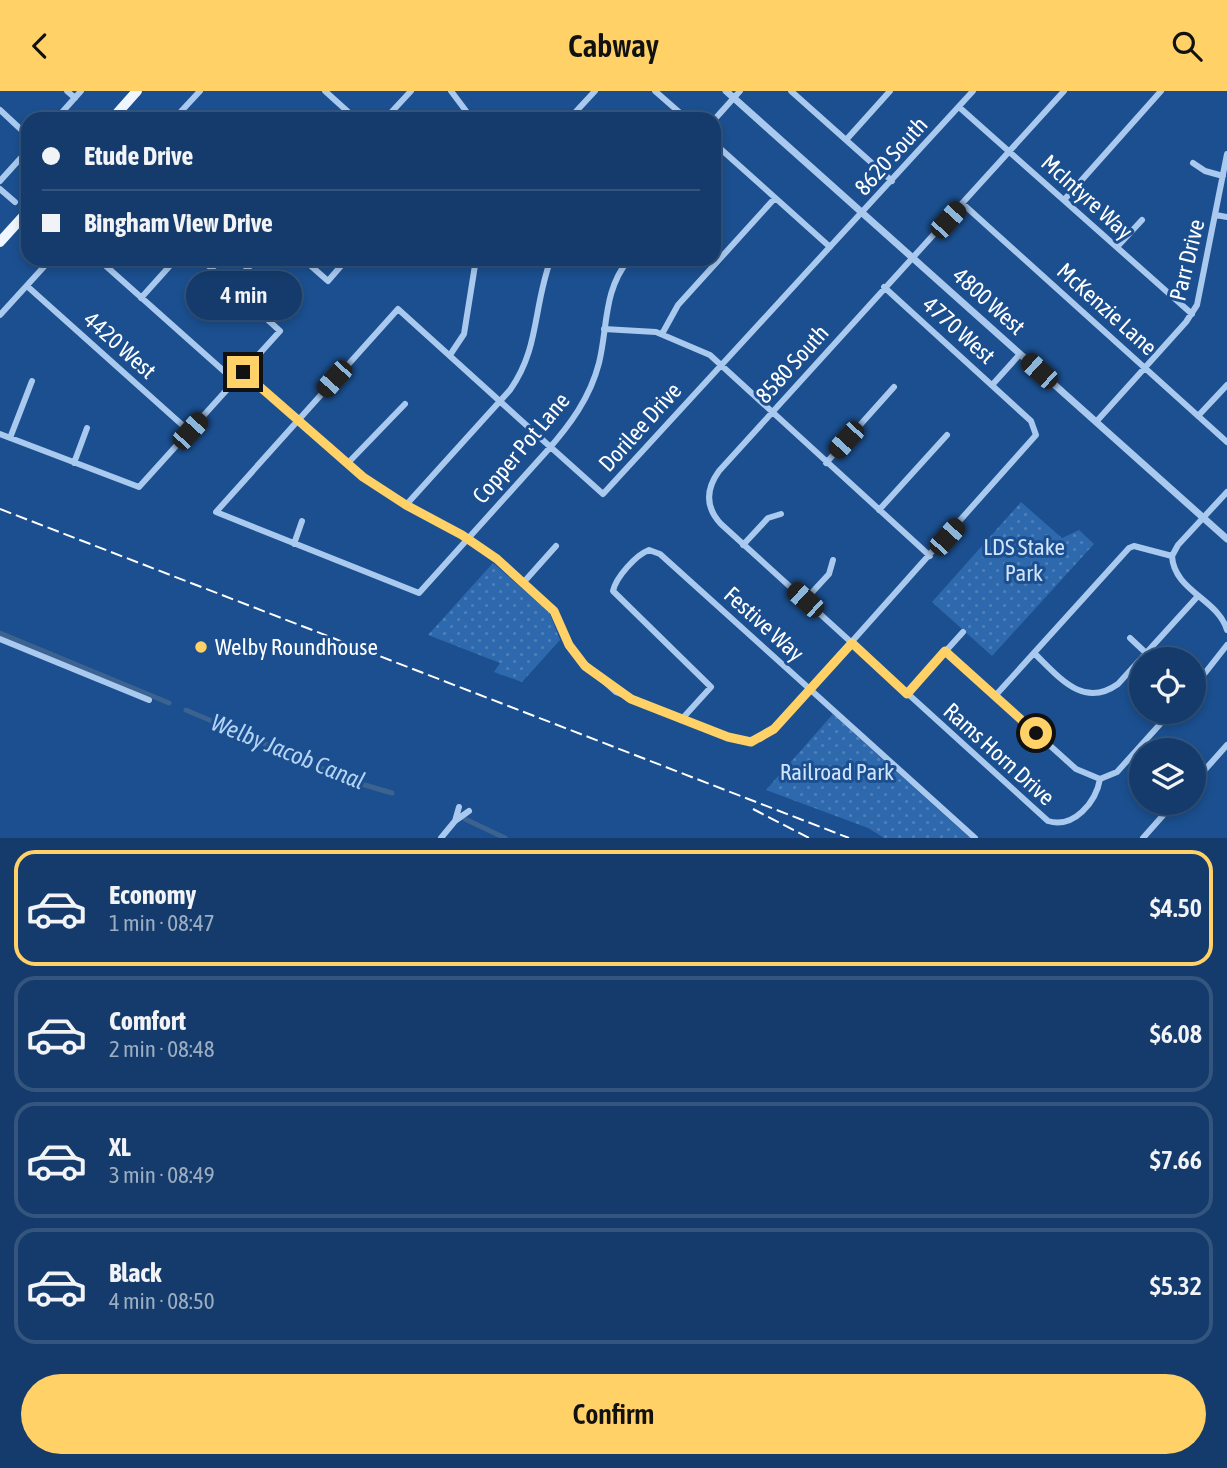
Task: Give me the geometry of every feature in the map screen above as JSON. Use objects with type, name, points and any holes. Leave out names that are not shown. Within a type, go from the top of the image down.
[{"type":"main road","points":[[118,112],[137,91]]},
{"type":"main road","points":[[0,242],[21,219]]},
{"type":"street","points":[[67,91],[75,98]]},
{"type":"street","points":[[62,112],[81,91]]},
{"type":"street","points":[[180,112],[200,91]]},
{"type":"street","points":[[325,91],[348,112]]},
{"type":"street","points":[[392,112],[411,91]]},
{"type":"street","points":[[452,91],[466,112]]},
{"type":"street","points":[[576,112],[595,91]]},
{"type":"street","points":[[655,91],[679,112]]},
{"type":"street","name":"4800 West","points":[[726,91],[1227,539]]},
{"type":"street","points":[[721,112],[740,91]]},
{"type":"street","points":[[791,91],[892,181]]},
{"type":"street","points":[[846,140],[890,91]]},
{"type":"street","name":"8620 South","points":[[863,213],[973,91]]},
{"type":"street","name":"8580 South","points":[[708,500],[710,486],[719,471],[1064,91]]},
{"type":"street","points":[[1064,200],[1161,91]]},
{"type":"street","name":"McIntyre Way","points":[[959,107],[1192,314]]},
{"type":"street","points":[[0,110],[21,130]]},
{"type":"street","points":[[721,149],[830,247]]},
{"type":"street","name":"Parr Drive","points":[[1096,422],[1192,314],[1200,297],[1227,155]]},
{"type":"street","points":[[0,181],[21,158]]},
{"type":"street","points":[[1193,163],[1205,171],[1223,176]]},
{"type":"street","points":[[0,188],[15,202]]},
{"type":"street","points":[[721,258],[775,198]]},
{"type":"street","name":"McKenzie Lane","points":[[963,204],[1227,442]]},
{"type":"street","name":"Dorilee Drive","points":[[297,420],[398,309],[603,494],[863,213]]},
{"type":"street","points":[[1216,215],[1227,217]]},
{"type":"street","points":[[1117,247],[1142,220]]},
{"type":"street","points":[[0,315],[45,266]]},
{"type":"street","points":[[106,266],[234,381]]},
{"type":"street","points":[[141,297],[170,266]]},
{"type":"street","points":[[0,434],[139,487],[280,331],[209,266]]},
{"type":"street","points":[[230,286],[250,266]]},
{"type":"street","points":[[311,266],[328,281],[341,266]]},
{"type":"street","points":[[450,355],[464,334],[474,266]]},
{"type":"street","points":[[406,505],[523,372],[531,353],[539,299],[549,266]]},
{"type":"street","name":"Copper Pot Lane","points":[[297,420],[216,512],[419,593],[573,420],[588,393],[598,366],[610,292],[624,266]]},
{"type":"street","points":[[662,334],[678,305],[713,266]]},
{"type":"street","name":"4420 West","points":[[27,286],[190,431]]},
{"type":"street","name":"4770 West","points":[[884,287],[993,384],[1031,421],[1036,431],[1031,443],[930,556]]},
{"type":"street","points":[[243,372],[347,464],[406,505],[467,538],[523,583],[554,611],[569,645],[601,681],[631,699],[740,741],[751,742],[767,736],[930,556],[826,463],[773,410],[700,349],[641,329],[604,329]]},
{"type":"street","points":[[993,384],[1020,354]]},
{"type":"street","points":[[10,438],[32,381]]},
{"type":"street","points":[[1198,416],[1227,385]]},
{"type":"street","points":[[826,463],[894,387]]},
{"type":"street","points":[[347,464],[405,404]]},
{"type":"street","points":[[74,463],[87,428]]},
{"type":"street","points":[[879,510],[947,435]]},
{"type":"street","points":[[1172,556],[1227,492]]},
{"type":"street","name":"Rams Horn Drive","points":[[708,500],[715,518],[743,545],[1042,817],[1053,823],[1067,823],[1092,799],[1100,779]]},
{"type":"street","points":[[743,545],[768,518],[781,514]]},
{"type":"street","points":[[293,544],[302,521]]},
{"type":"street","points":[[523,583],[556,546]]},
{"type":"street","points":[[995,697],[1129,548],[1134,546],[1172,556]]},
{"type":"street","name":"Festive Way","points":[[681,720],[711,687],[613,591],[615,583],[640,554],[653,550],[975,838]]},
{"type":"street","points":[[1172,556],[1177,575],[1221,617],[1227,630]]},
{"type":"street","points":[[805,600],[829,574],[833,560]]},
{"type":"street","points":[[1151,647],[1198,596]]},
{"type":"street","points":[[907,694],[962,632]]},
{"type":"street","points":[[1130,638],[1140,647]]},
{"type":"street","points":[[0,639],[149,699]]},
{"type":"street","points":[[1206,672],[1227,645]]},
{"type":"street","points":[[945,651],[1076,769],[1100,779],[1117,772],[1160,724]]},
{"type":"street","points":[[1034,653],[1072,687],[1095,695],[1118,684],[1129,672]]},
{"type":"street","points":[[1206,769],[1227,745]]},
{"type":"street","points":[[441,838],[455,822],[459,807]]},
{"type":"street","points":[[455,822],[460,821],[469,811]]},
{"type":"street","points":[[1143,838],[1163,815]]},
{"type":"green space","name":"LDS Stake Park","points":[[1021,502],[1062,538],[1079,530],[1094,544],[992,656],[932,602]]},
{"type":"green space","points":[[493,563],[549,612],[560,640],[522,682],[494,672],[500,663],[428,635]]},
{"type":"green space","name":"Railroad Park","points":[[833,714],[970,838],[884,838],[868,828],[766,790]]},
{"type":"waterway","name":"Welby Jacob Canal","points":[[0,633],[169,703]]},
{"type":"waterway","name":"Welby Jacob Canal","points":[[186,710],[351,781],[392,793]]},
{"type":"waterway","name":"Welby Jacob Canal","points":[[465,819],[505,838]]},
{"type":"railway","points":[[0,509],[849,838]]},
{"type":"railway","points":[[753,809],[809,838]]},
{"type":"place","name":"Welby Roundhouse","points":[[201,647]]},
{"type":"route","points":[[243,372],[363,477],[406,505],[462,535],[497,559],[554,611],[563,635],[585,666],[616,692],[648,707],[728,737],[751,742],[767,736],[852,643],[907,694],[945,651],[1036,733]]}]
